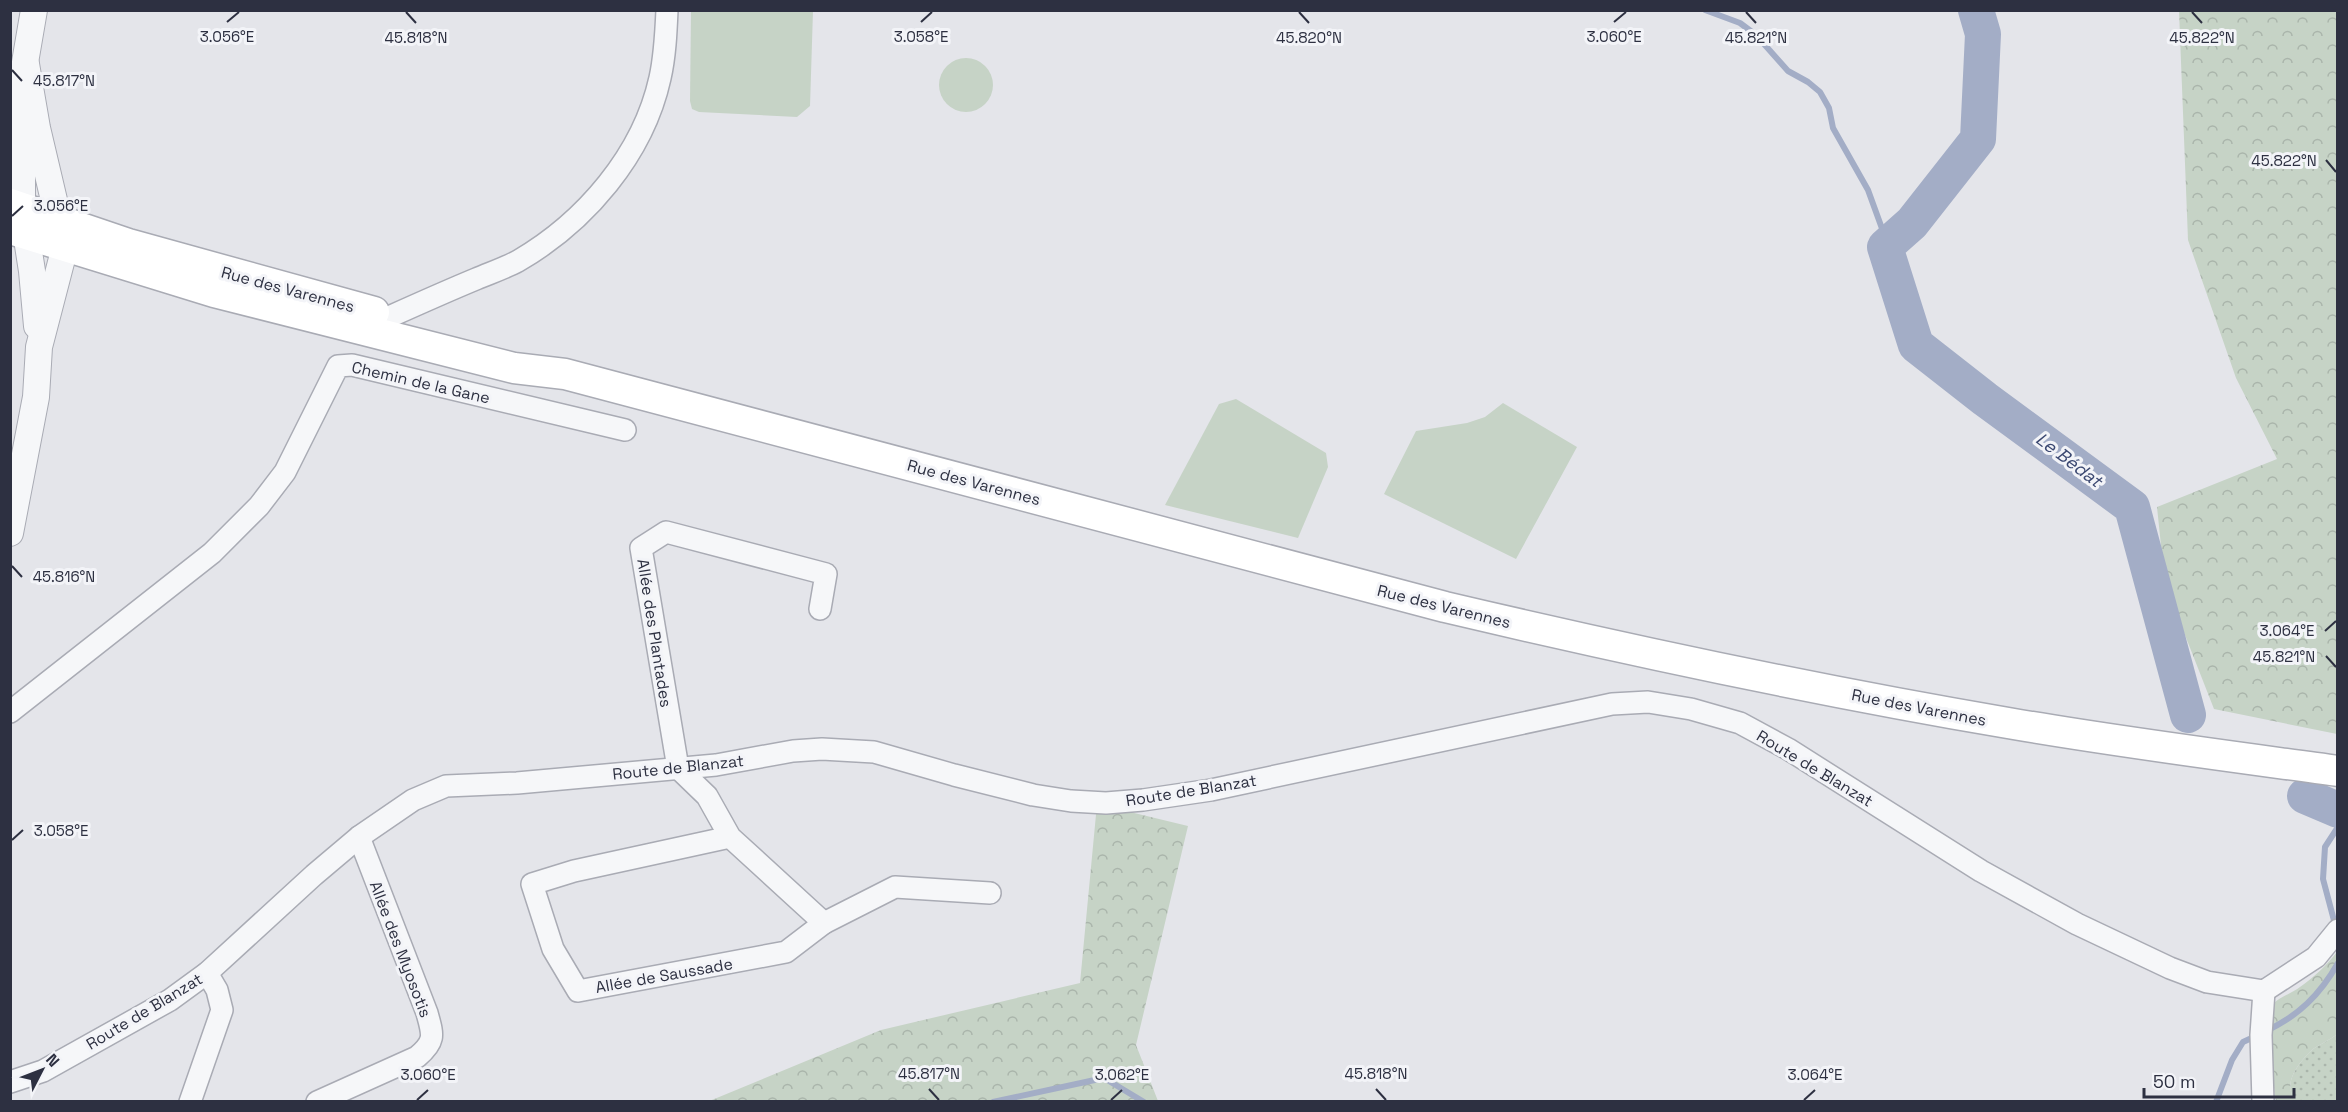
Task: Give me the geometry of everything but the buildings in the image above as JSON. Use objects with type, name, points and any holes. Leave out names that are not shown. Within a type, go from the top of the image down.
[{"type":"main road","name":"Rue des Varennes","points":[[17,219],[62,233],[128,244],[386,326],[515,352],[565,374],[1445,607],[1725,670],[2009,723],[2337,771]]},
{"type":"street","points":[[34,10],[22,80],[17,219],[39,347]]},
{"type":"street","points":[[386,326],[517,261],[557,235],[599,195],[635,142],[647,114],[659,81],[664,56],[667,10]]},
{"type":"street","points":[[10,533],[36,397],[39,347],[62,233],[36,128],[26,64]]},
{"type":"street","name":"Chemin de la Gane","points":[[10,712],[20,695],[212,553],[259,506],[285,472],[338,366],[352,365],[625,430]]},
{"type":"street","name":"Allée des Plantades","points":[[678,768],[642,548],[666,532],[826,574],[820,609]]},
{"type":"street","name":"Route de Blanzat","points":[[10,1082],[53,1065],[170,1000],[207,973],[358,837],[412,800],[446,786],[517,783],[716,765],[793,751],[846,749],[874,752],[1033,795],[1071,801],[1106,803],[1211,790],[1612,704],[1648,702],[1680,707],[1740,723],[1788,748],[1981,871],[2077,924],[2170,968],[2207,982],[2264,991]]},
{"type":"street","points":[[678,768],[706,796],[730,837],[824,922],[895,887],[990,893]]},
{"type":"street","name":"Allée des Myosotis","points":[[317,1101],[417,1057],[428,1047],[433,1035],[427,1013],[358,837]]},
{"type":"street","name":"Allée de Saussade","points":[[730,837],[574,871],[532,884],[553,949],[578,991],[786,952],[824,922]]},
{"type":"street","points":[[2263,1101],[2261,1035],[2264,991],[2316,957],[2337,930]]},
{"type":"street","points":[[190,1101],[222,1010],[217,990],[207,973]]},
{"type":"green space","points":[[691,11],[813,11],[810,106],[797,117],[699,112],[692,109],[690,101]]},
{"type":"green space","points":[[2179,11],[2337,11],[2337,734],[2214,709],[2165,584],[2157,507],[2277,459],[2236,378],[2188,240]]},
{"type":"green space","points":[[961,58],[971,58],[981,62],[989,70],[993,85],[989,100],[981,108],[971,112],[961,112],[951,108],[943,100],[939,90],[939,80],[943,70],[951,62]]},
{"type":"green space","points":[[1236,399],[1326,453],[1328,467],[1298,538],[1165,505],[1219,404]]},
{"type":"green space","points":[[1503,403],[1577,447],[1516,559],[1384,494],[1416,431],[1467,423],[1485,417]]},
{"type":"green space","points":[[1097,804],[1188,826],[1136,1045],[1158,1101],[707,1102],[881,1030],[1080,983]]},
{"type":"green space","points":[[2337,952],[2337,1034],[2313,1049],[2302,1060],[2291,1081],[2290,1088],[2296,1101],[2276,1101],[2269,1036],[2270,1011],[2273,1004],[2310,979]]},
{"type":"green space","points":[[2337,1034],[2337,1101],[2296,1101],[2290,1088],[2291,1081],[2302,1060],[2313,1049]]},
{"type":"waterway","name":"Le Bédat","points":[[1705,10],[1740,23],[1756,35],[1788,71],[1820,92],[1829,108],[1833,128],[1868,190],[1884,234],[1885,247]]},
{"type":"waterway","name":"Le Bédat","points":[[1976,10],[1983,34],[1978,139],[1912,223],[1885,247],[1916,345],[1985,399],[2132,507],[2188,715]]},
{"type":"waterway","name":"Le Bédat","points":[[2305,796],[2338,810]]},
{"type":"waterway","points":[[2336,928],[2323,879],[2325,847],[2338,827]]},
{"type":"waterway","points":[[2266,1031],[2288,1019],[2316,995],[2338,963]]},
{"type":"waterway","points":[[2216,1102],[2232,1060],[2243,1042],[2256,1036]]},
{"type":"waterway","points":[[993,1102],[1104,1078],[1144,1102]]}]
